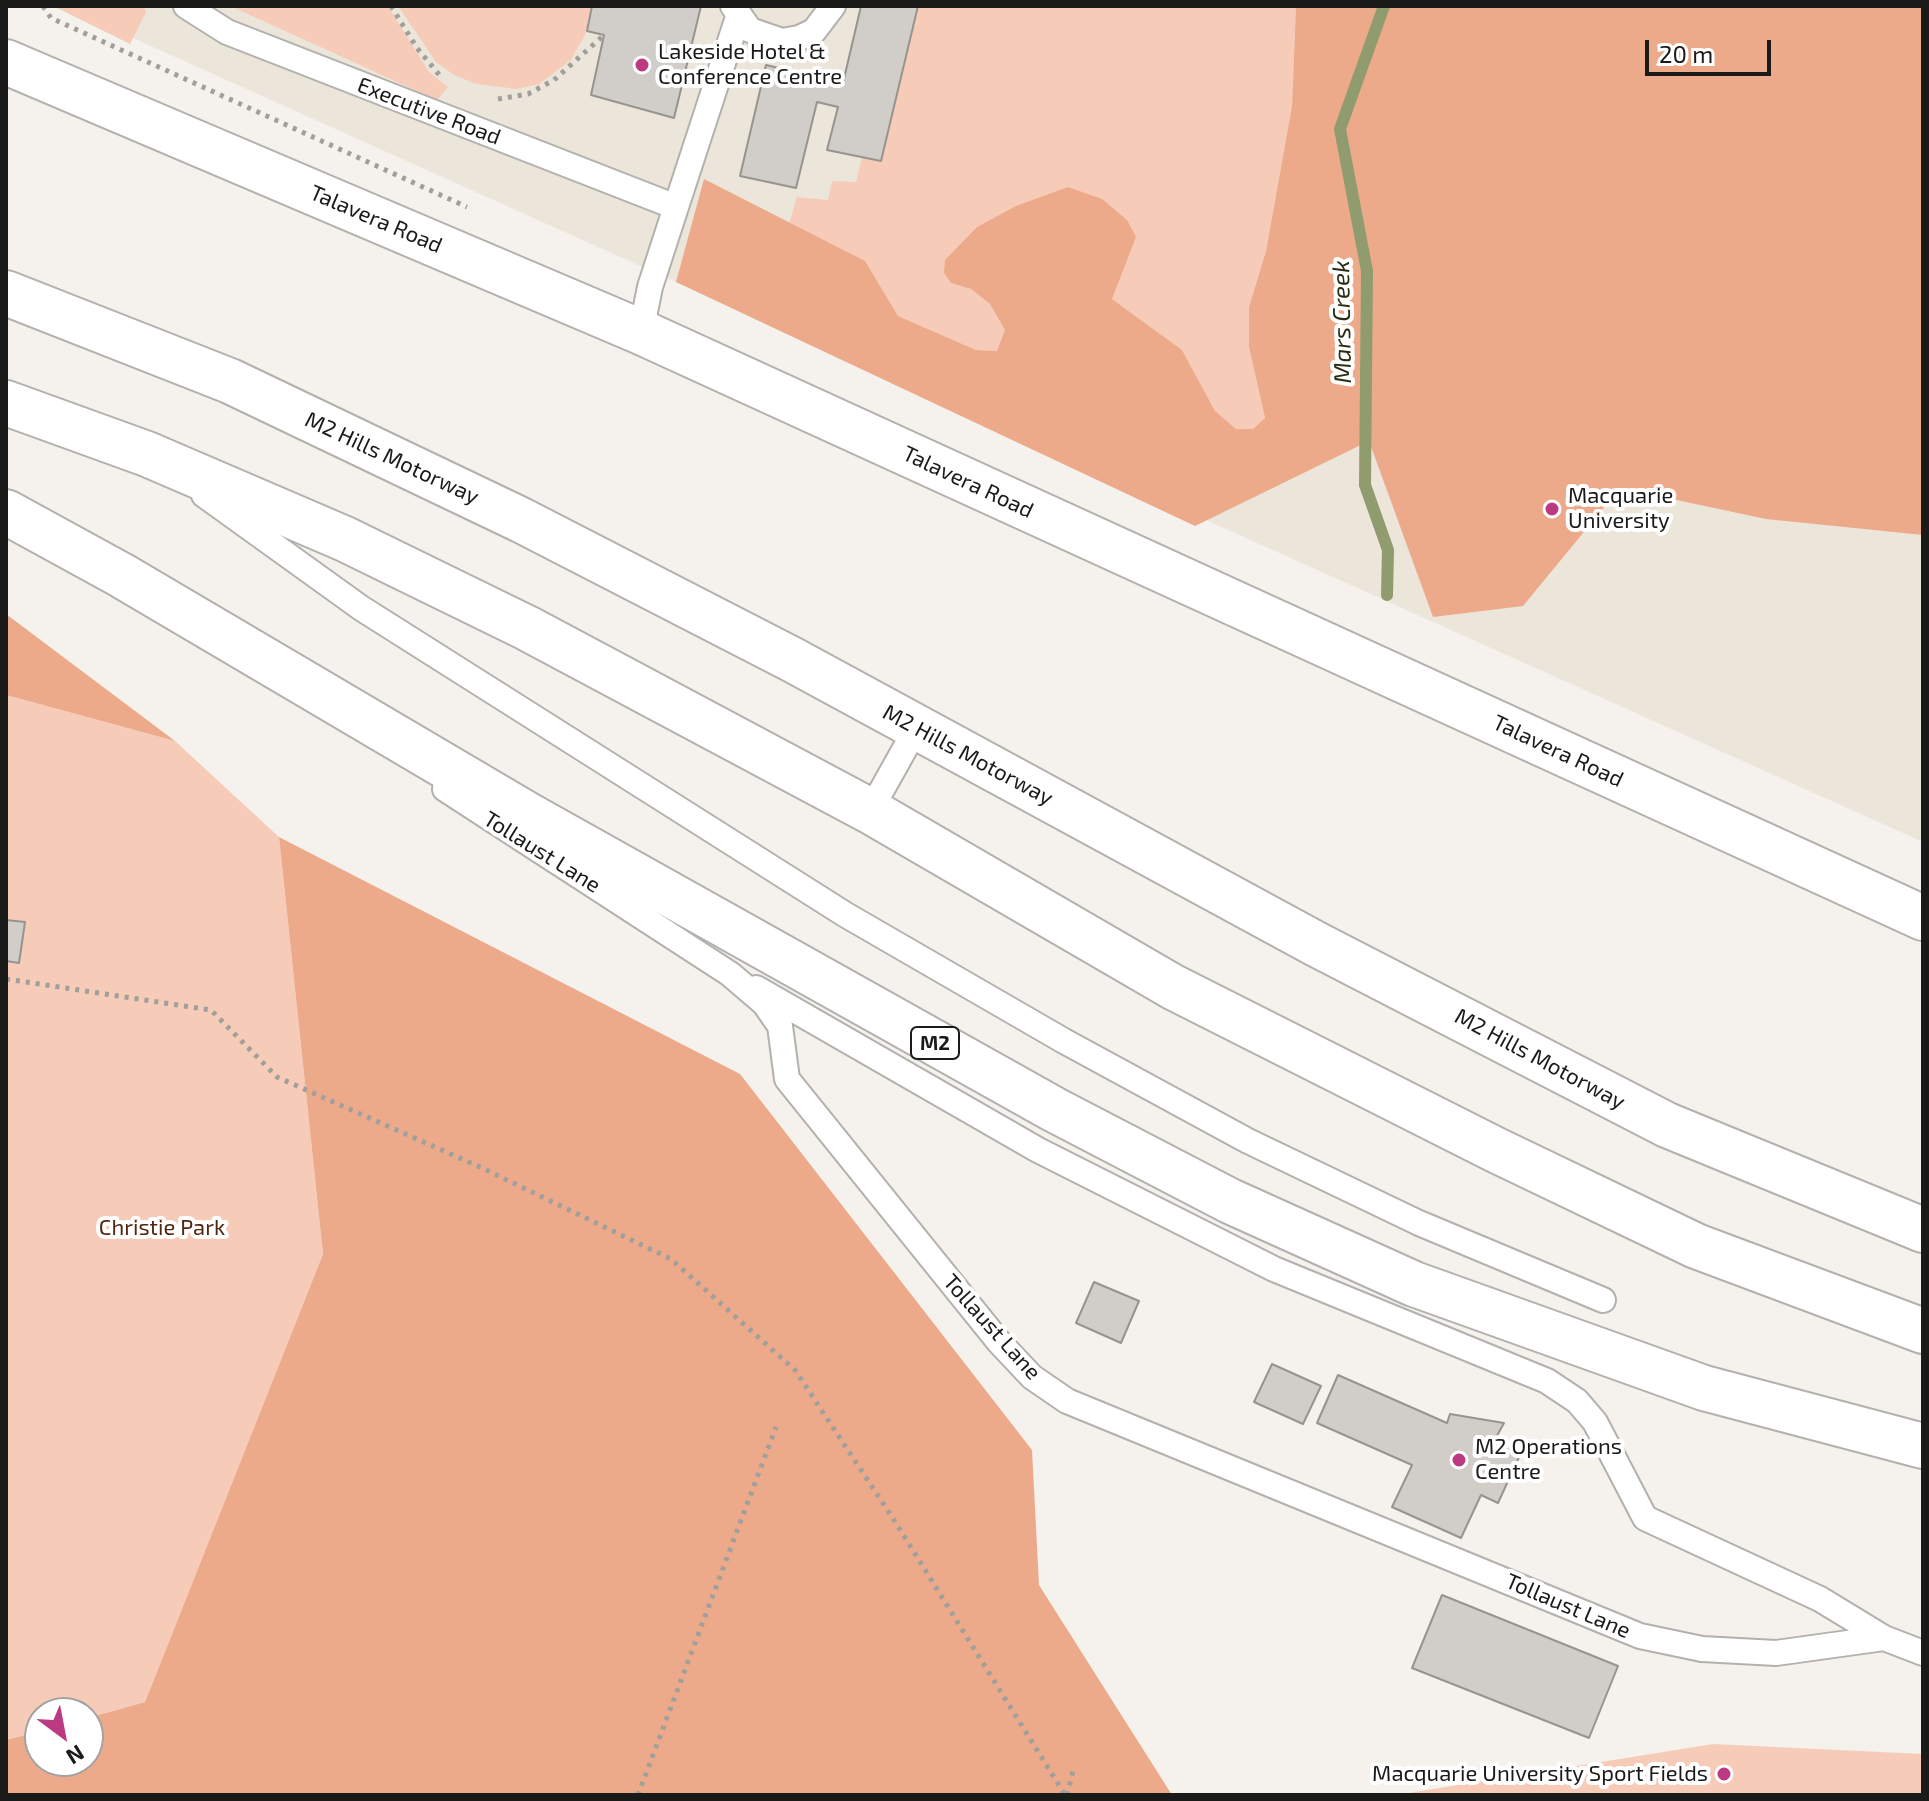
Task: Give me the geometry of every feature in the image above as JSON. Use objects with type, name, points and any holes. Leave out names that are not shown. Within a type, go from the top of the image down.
[{"type":"main road","name":"Talavera Road","points":[[6,62],[641,332],[1923,918]]},
{"type":"main road","name":"M2 Hills Motorway","points":[[6,293],[230,381],[521,520],[917,727],[1316,944],[1667,1125],[1923,1230]]},
{"type":"main road","points":[[6,403],[147,454],[345,539],[527,628],[870,811],[1173,987],[1496,1150],[1696,1246],[1923,1331]]},
{"type":"main road","name":"M2","points":[[6,512],[121,575],[528,815],[1014,1088],[1230,1201],[1414,1284],[1704,1388],[1923,1446]]},
{"type":"lane","name":"Executive Road","points":[[186,6],[227,32],[676,207]]},
{"type":"lane","points":[[641,332],[650,287],[735,12],[757,34],[782,41],[814,31],[833,6]]},
{"type":"lane","points":[[147,454],[361,608],[846,915],[1248,1141],[1419,1223],[1603,1300]]},
{"type":"lane","name":"Tollaust Lane","points":[[302,682],[456,797],[730,974],[764,1003],[780,1026],[787,1079],[999,1342],[1032,1377],[1067,1401],[1640,1636],[1702,1649],[1776,1653],[1884,1638],[1923,1653]]},
{"type":"lane","points":[[870,811],[917,727]]},
{"type":"lane","points":[[730,974],[1038,1150],[1274,1269],[1547,1381],[1577,1401],[1595,1422],[1633,1501],[1645,1518],[1820,1599],[1884,1638]]},
{"type":"path","points":[[391,6],[432,70],[447,82]]},
{"type":"path","points":[[492,98],[502,100],[541,88],[604,35]]},
{"type":"path","points":[[6,979],[211,1010],[277,1077],[480,1167],[671,1259],[795,1370],[894,1520],[1066,1795]]},
{"type":"path","points":[[638,1795],[776,1427]]},
{"type":"path","points":[[1066,1795],[1073,1771]]},
{"type":"shaded area","name":"Macquarie University","points":[[62,6],[1923,6],[1923,842],[440,176]]},
{"type":"shaded area","points":[[1296,6],[1923,6],[1923,535],[1766,519],[1620,488],[1523,606],[1433,617],[1369,441],[1195,526],[676,282],[704,179],[865,261],[898,316],[976,350],[997,351],[1005,330],[990,304],[971,289],[951,283],[944,273],[945,260],[977,227],[1016,206],[1068,187],[1102,199],[1127,220],[1136,237],[1112,299],[1182,350],[1215,411],[1236,429],[1253,429],[1265,418],[1249,347],[1249,307],[1266,251],[1292,106]]},
{"type":"shaded area","points":[[6,614],[175,741],[6,695]]},
{"type":"shaded area","points":[[279,837],[740,1074],[1032,1450],[1039,1585],[1172,1795],[6,1795],[6,1740],[24,1735],[24,1777],[104,1777],[104,1714],[145,1702],[323,1254]]},
{"type":"green space","points":[[53,6],[144,6],[146,12],[130,44]]},
{"type":"green space","points":[[230,6],[388,6],[429,72],[448,87],[437,100]]},
{"type":"green space","points":[[398,6],[592,6],[587,31],[571,60],[539,84],[517,89],[476,84],[454,75],[436,62]]},
{"type":"green space","points":[[918,6],[1296,6],[1292,106],[1266,251],[1249,307],[1249,347],[1265,418],[1253,429],[1236,430],[1215,411],[1182,350],[1112,299],[1118,283],[1044,196],[977,227],[951,283],[971,289],[991,305],[1005,330],[998,351],[976,350],[898,316],[865,262],[789,224],[797,197],[828,200],[832,181],[856,182],[862,157],[881,161]]},
{"type":"green space","name":"Christie Park","points":[[6,695],[175,741],[279,837],[323,1254],[145,1702],[104,1714],[104,1697],[24,1697],[24,1735],[6,1740]]},
{"type":"green space","name":"Macquarie University Sport Fields","points":[[1713,1744],[1923,1754],[1923,1795],[1396,1795]]},
{"type":"building","name":"Lakeside Hotel & Conference Centre","points":[[592,6],[701,6],[674,118],[591,95],[604,35],[587,31]]},
{"type":"building","points":[[861,6],[918,6],[881,161],[827,150],[838,107],[817,102],[796,188],[740,176],[766,65],[843,83]]},
{"type":"building","points":[[6,920],[25,922],[19,963],[6,961]]},
{"type":"building","points":[[1094,1282],[1139,1301],[1121,1343],[1076,1323]]},
{"type":"building","points":[[1272,1364],[1321,1386],[1303,1424],[1254,1402]]},
{"type":"building","name":"M2 Operations Centre","points":[[1338,1375],[1447,1423],[1450,1414],[1504,1423],[1493,1443],[1520,1455],[1498,1503],[1481,1495],[1461,1538],[1392,1507],[1412,1465],[1317,1423]]},
{"type":"building","points":[[1442,1595],[1618,1666],[1589,1738],[1412,1668]]},
{"type":"waterway","name":"Mars Creek","points":[[1384,6],[1340,129],[1367,271],[1365,485],[1388,550],[1387,595]]},
{"type":"place","name":"Lakeside Hotel & Conference Centre","points":[[642,65]]},
{"type":"place","name":"Macquarie University","points":[[1552,509]]},
{"type":"place","name":"M2 Operations Centre","points":[[1459,1460]]},
{"type":"place","name":"Macquarie University Sport Fields","points":[[1724,1774]]}]
